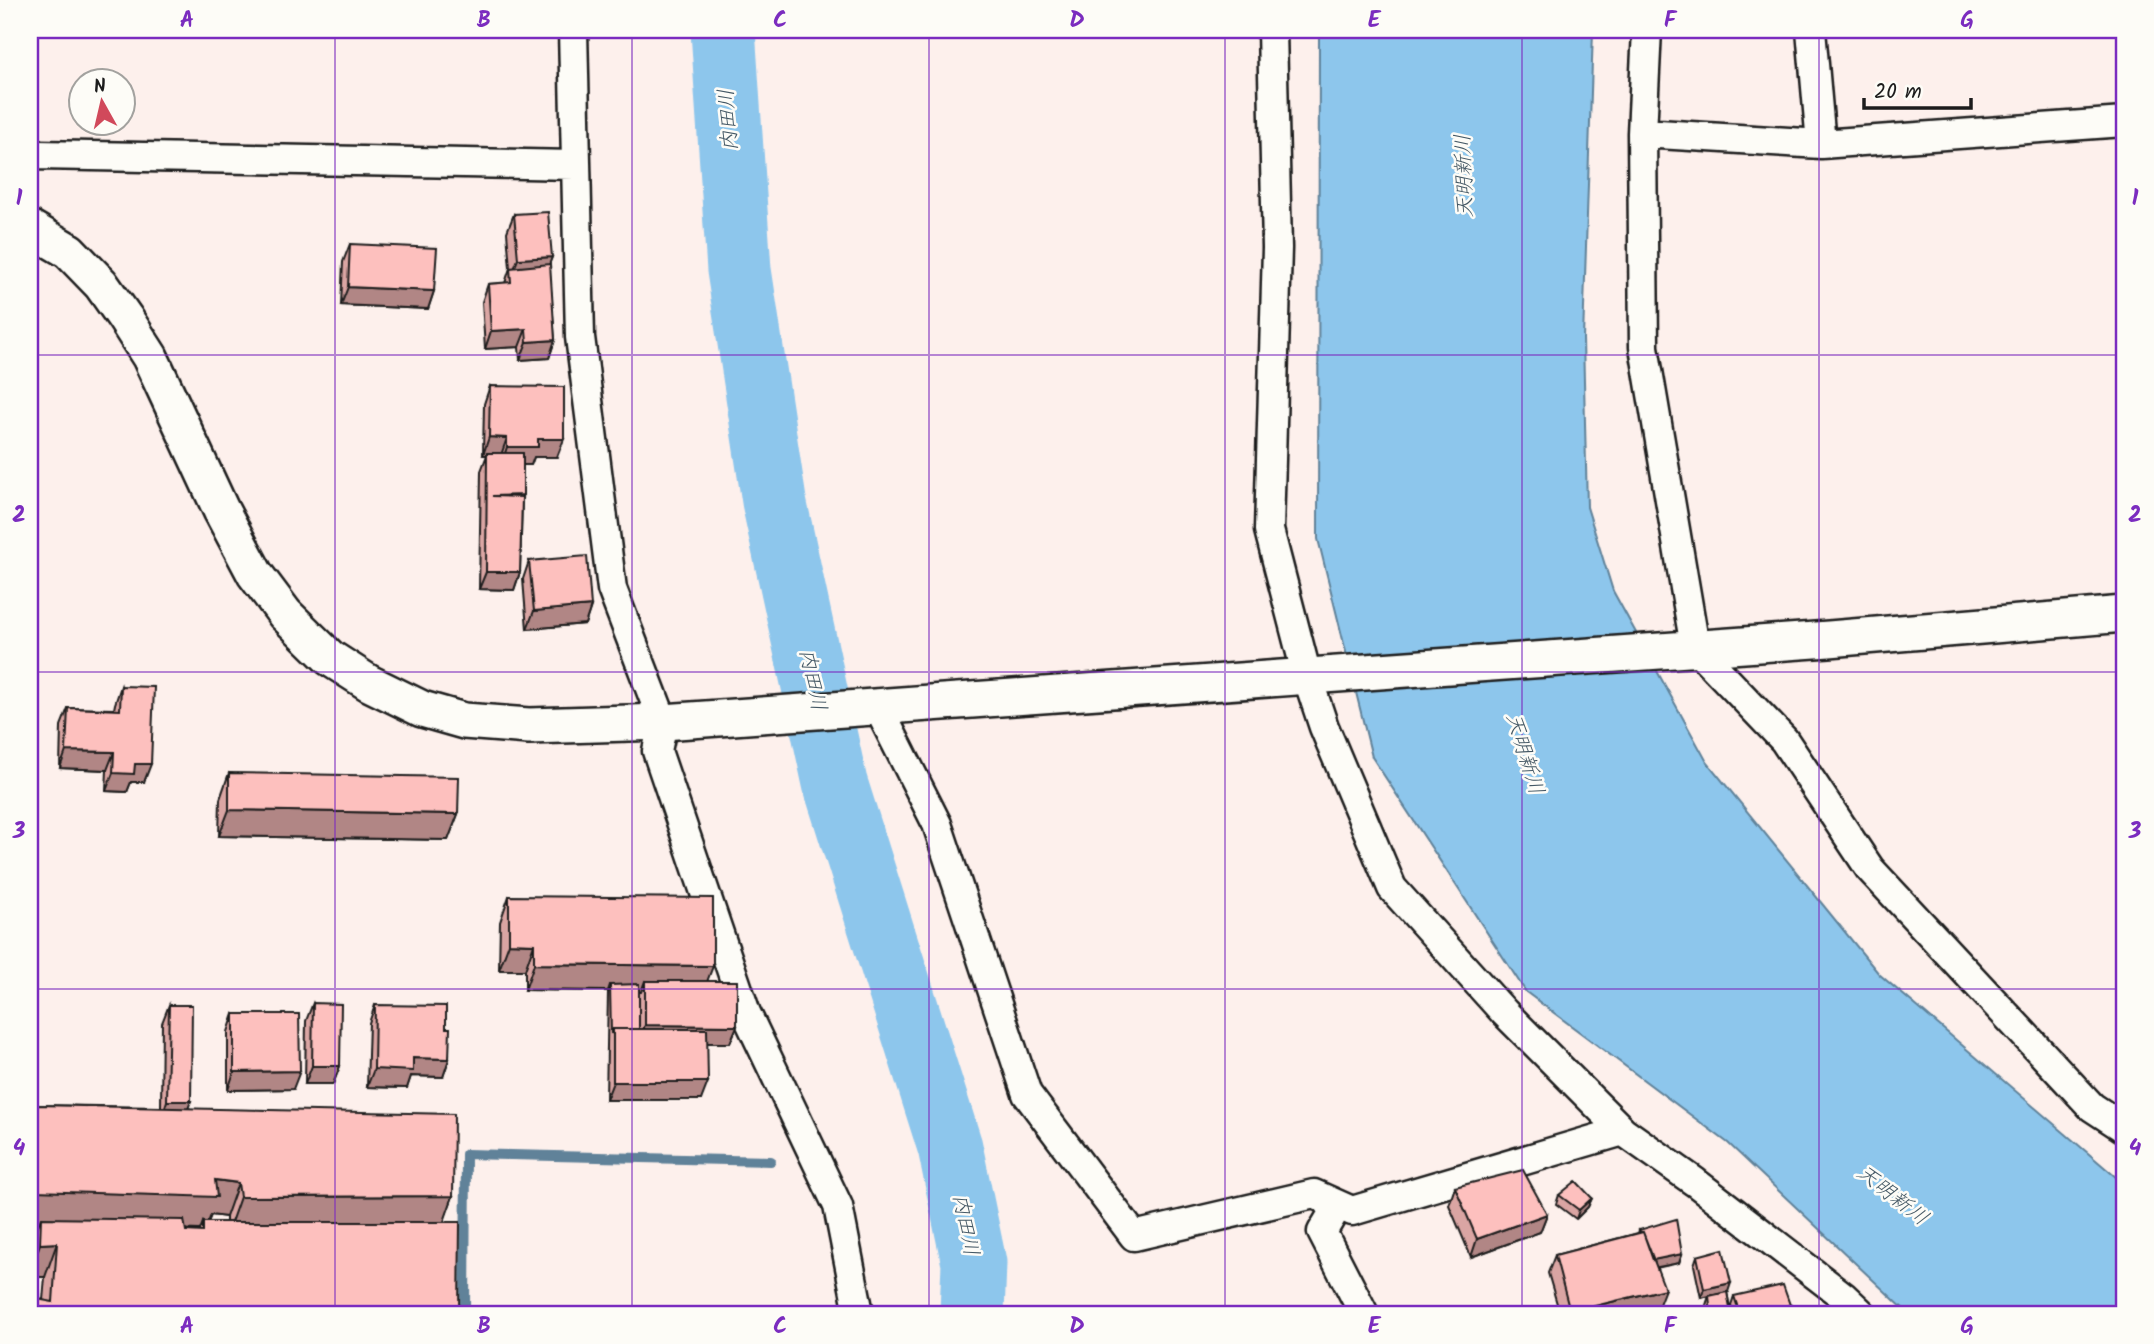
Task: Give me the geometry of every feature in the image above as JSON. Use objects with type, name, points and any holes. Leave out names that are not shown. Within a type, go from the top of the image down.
[{"type":"street","points":[[573,30],[580,337],[612,589],[663,722],[657,751],[746,1013],[838,1206],[857,1311]]},
{"type":"street","points":[[1272,30],[1277,248],[1269,530],[1307,676],[1324,727],[1392,888],[1505,1013],[1623,1131],[1695,1182],[1843,1296],[1862,1314]]},
{"type":"street","points":[[1647,30],[1642,133],[1644,347],[1695,647],[1784,740],[1870,869],[2092,1107],[2124,1128]]},
{"type":"street","points":[[1811,30],[1821,144]]},
{"type":"street","points":[[1642,133],[1821,144],[2124,122]]},
{"type":"street","points":[[30,157],[38,155],[575,166]]},
{"type":"street","points":[[30,228],[69,251],[100,284],[125,318],[150,357],[221,510],[256,574],[285,614],[330,658],[369,683],[422,709],[464,721],[529,726],[663,722],[1829,639],[2124,614]]},
{"type":"street","points":[[878,707],[937,824],[1027,1094],[1135,1236],[1314,1194],[1352,1211],[1623,1131]]},
{"type":"street","points":[[1338,1205],[1322,1232],[1364,1314]]},
{"type":"water","name":"天明新川","points":[[1319,30],[1593,30],[1583,339],[1587,507],[1613,591],[1707,762],[1879,974],[2124,1184],[2124,1314],[1909,1314],[1728,1143],[1526,992],[1372,757],[1318,539]]},
{"type":"building","points":[[548,212],[552,257],[518,259],[514,214]]},
{"type":"building","points":[[350,244],[437,248],[434,291],[348,287]]},
{"type":"building","points":[[550,264],[555,340],[527,342],[526,329],[491,331],[488,284],[511,282],[510,268]]},
{"type":"building","points":[[490,386],[564,387],[564,439],[538,439],[538,447],[507,447],[507,438],[489,437]]},
{"type":"building","points":[[487,453],[523,453],[523,495],[492,496],[522,497],[520,572],[486,572]]},
{"type":"building","points":[[587,556],[591,606],[534,611],[529,561]]},
{"type":"building","points":[[30,672],[33,672],[30,784]]},
{"type":"building","points":[[121,686],[154,687],[151,764],[135,764],[134,774],[113,773],[114,752],[66,751],[68,708],[120,710]]},
{"type":"building","points":[[229,773],[459,777],[458,814],[229,810]]},
{"type":"building","points":[[509,896],[713,898],[713,966],[534,964],[534,944],[509,943]]},
{"type":"building","points":[[645,981],[737,981],[737,1026],[645,1025]]},
{"type":"building","points":[[639,984],[639,1029],[613,1029],[611,1034],[610,985]]},
{"type":"building","points":[[313,1003],[341,1004],[340,1066],[312,1066]]},
{"type":"building","points":[[169,1005],[192,1005],[191,1101],[167,1101]]},
{"type":"building","points":[[375,1005],[446,1006],[446,1028],[450,1028],[449,1059],[413,1058],[413,1071],[374,1069]]},
{"type":"building","points":[[234,1014],[299,1014],[300,1071],[234,1072]]},
{"type":"building","points":[[613,1029],[707,1029],[708,1082],[613,1082]]},
{"type":"building","points":[[37,1105],[454,1114],[453,1196],[240,1197],[238,1183],[215,1180],[217,1197],[35,1191]]},
{"type":"building","points":[[1523,1170],[1547,1214],[1477,1239],[1455,1187]]},
{"type":"building","points":[[1576,1181],[1592,1198],[1579,1210],[1559,1195]]},
{"type":"building","points":[[41,1218],[184,1220],[186,1231],[203,1232],[203,1222],[460,1222],[459,1314],[164,1314],[101,1310],[101,1314],[38,1314],[37,1299],[53,1302],[57,1243],[40,1244]]},
{"type":"building","points":[[1676,1219],[1682,1254],[1653,1260],[1643,1232],[1639,1230]]},
{"type":"building","points":[[1643,1232],[1665,1289],[1570,1312],[1555,1255]]},
{"type":"building","points":[[1723,1249],[1731,1283],[1704,1289],[1697,1256]]},
{"type":"building","points":[[1783,1285],[1790,1305],[1753,1314],[1740,1314],[1734,1296]]},
{"type":"building","points":[[1727,1292],[1731,1314],[1711,1314],[1709,1296]]},
{"type":"waterway","name":"内田川","points":[[723,30],[739,270],[774,501],[835,783],[950,1147],[974,1263],[972,1314]]},
{"type":"waterway","points":[[465,1314],[466,1154],[771,1161]]}]
